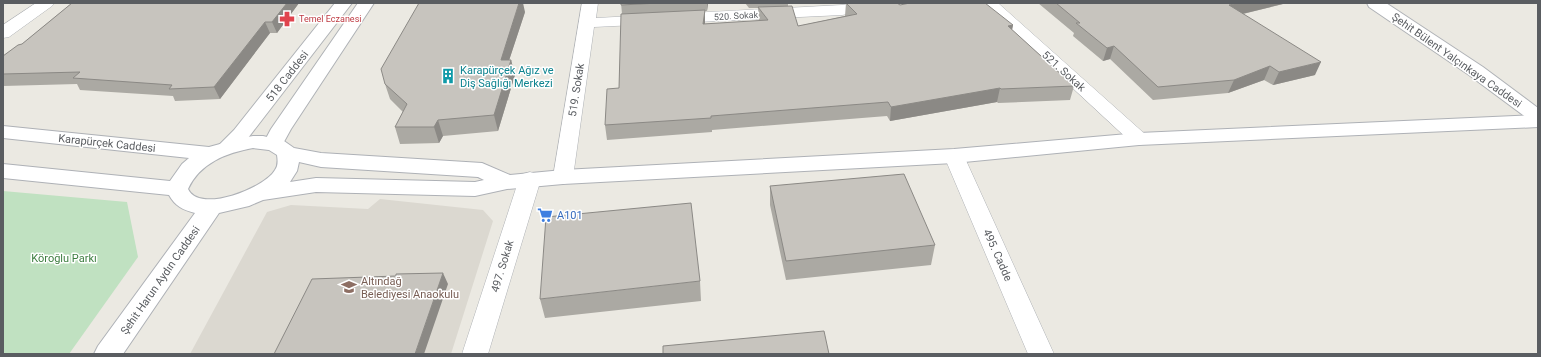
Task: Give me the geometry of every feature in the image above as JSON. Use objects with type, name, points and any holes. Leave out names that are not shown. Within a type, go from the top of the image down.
[{"type":"main road","name":"518 Caddesi","points":[[219,151],[241,134],[344,3]]},
{"type":"main road","name":"518 Caddesi","points":[[280,149],[281,129],[366,3]]},
{"type":"main road","name":"Şehit Bülent Yalçınkaya Caddesi","points":[[1375,3],[1476,71],[1538,117]]},
{"type":"main road","points":[[261,193],[316,185],[475,189],[530,179],[954,156],[1139,139],[1538,121]]},
{"type":"main road","name":"Karapürçek Caddesi","points":[[3,132],[219,151]]},
{"type":"main road","points":[[280,149],[290,162],[285,172],[276,183],[261,193],[243,201],[223,206],[205,207],[190,204],[181,198],[177,189],[181,178],[189,168],[219,151],[253,142],[280,149],[321,160],[482,170],[507,182]]},
{"type":"main road","points":[[3,171],[177,189]]},
{"type":"main road","name":"Şehit Harun Aydın Caddesi","points":[[108,354],[212,206]]},
{"type":"street","points":[[3,34],[46,3]]},
{"type":"street","name":"519. Sokak","points":[[563,177],[590,3]]},
{"type":"street","name":"520. Sokak","points":[[586,23],[842,10],[884,3]]},
{"type":"street","name":"521. Sokak","points":[[989,3],[1139,139]]},
{"type":"street","name":"495. Cadde","points":[[954,156],[1041,354]]},
{"type":"street","name":"497. Sokak","points":[[475,354],[530,179]]},
{"type":"shaded area","name":"Altındağ Belediyesi Anaokulu","points":[[380,199],[483,210],[493,221],[451,354],[190,354],[267,212],[291,205],[368,209]]},
{"type":"green space","name":"Köroğlu Parkı","points":[[3,191],[127,202],[138,257],[69,354],[3,354]]},
{"type":"building","points":[[72,3],[287,3],[272,22],[265,22],[214,87],[169,89],[172,85],[73,78],[80,72],[3,74],[3,56],[18,45],[22,44]]},
{"type":"building","name":"Karapürçek Ağız ve Diş Sağlığı Merkezi","points":[[419,3],[519,3],[501,60],[511,60],[494,115],[438,120],[434,127],[395,127],[407,104],[385,84],[381,69]]},
{"type":"building","points":[[621,3],[659,3],[621,5]]},
{"type":"building","points":[[846,3],[897,3],[900,5],[910,3],[985,3],[1013,25],[1008,26],[1074,86],[1000,88],[891,107],[888,102],[711,116],[711,118],[605,125],[607,89],[619,88],[621,14],[705,10],[703,24],[768,20],[758,7],[792,6],[798,26],[857,14]]},
{"type":"building","points":[[1056,3],[1239,3],[1229,5],[1321,62],[1279,72],[1270,66],[1234,80],[1158,87],[1114,46],[1107,48],[1076,23],[1080,23]]},
{"type":"building","points":[[904,174],[935,245],[786,261],[770,186]]},
{"type":"building","points":[[691,203],[700,281],[540,299],[546,217]]},
{"type":"building","points":[[443,273],[415,354],[274,354],[312,279]]},
{"type":"building","points":[[824,331],[829,354],[663,354],[663,346]]},
{"type":"place","name":"Temel Eczanesi","points":[[287,19]]},
{"type":"place","name":"Karapürçek Ağız ve Diş Sağlığı Merkezi","points":[[448,76]]},
{"type":"place","name":"A101","points":[[545,215]]},
{"type":"place","name":"Altındağ Belediyesi Anaokulu","points":[[349,287]]}]
